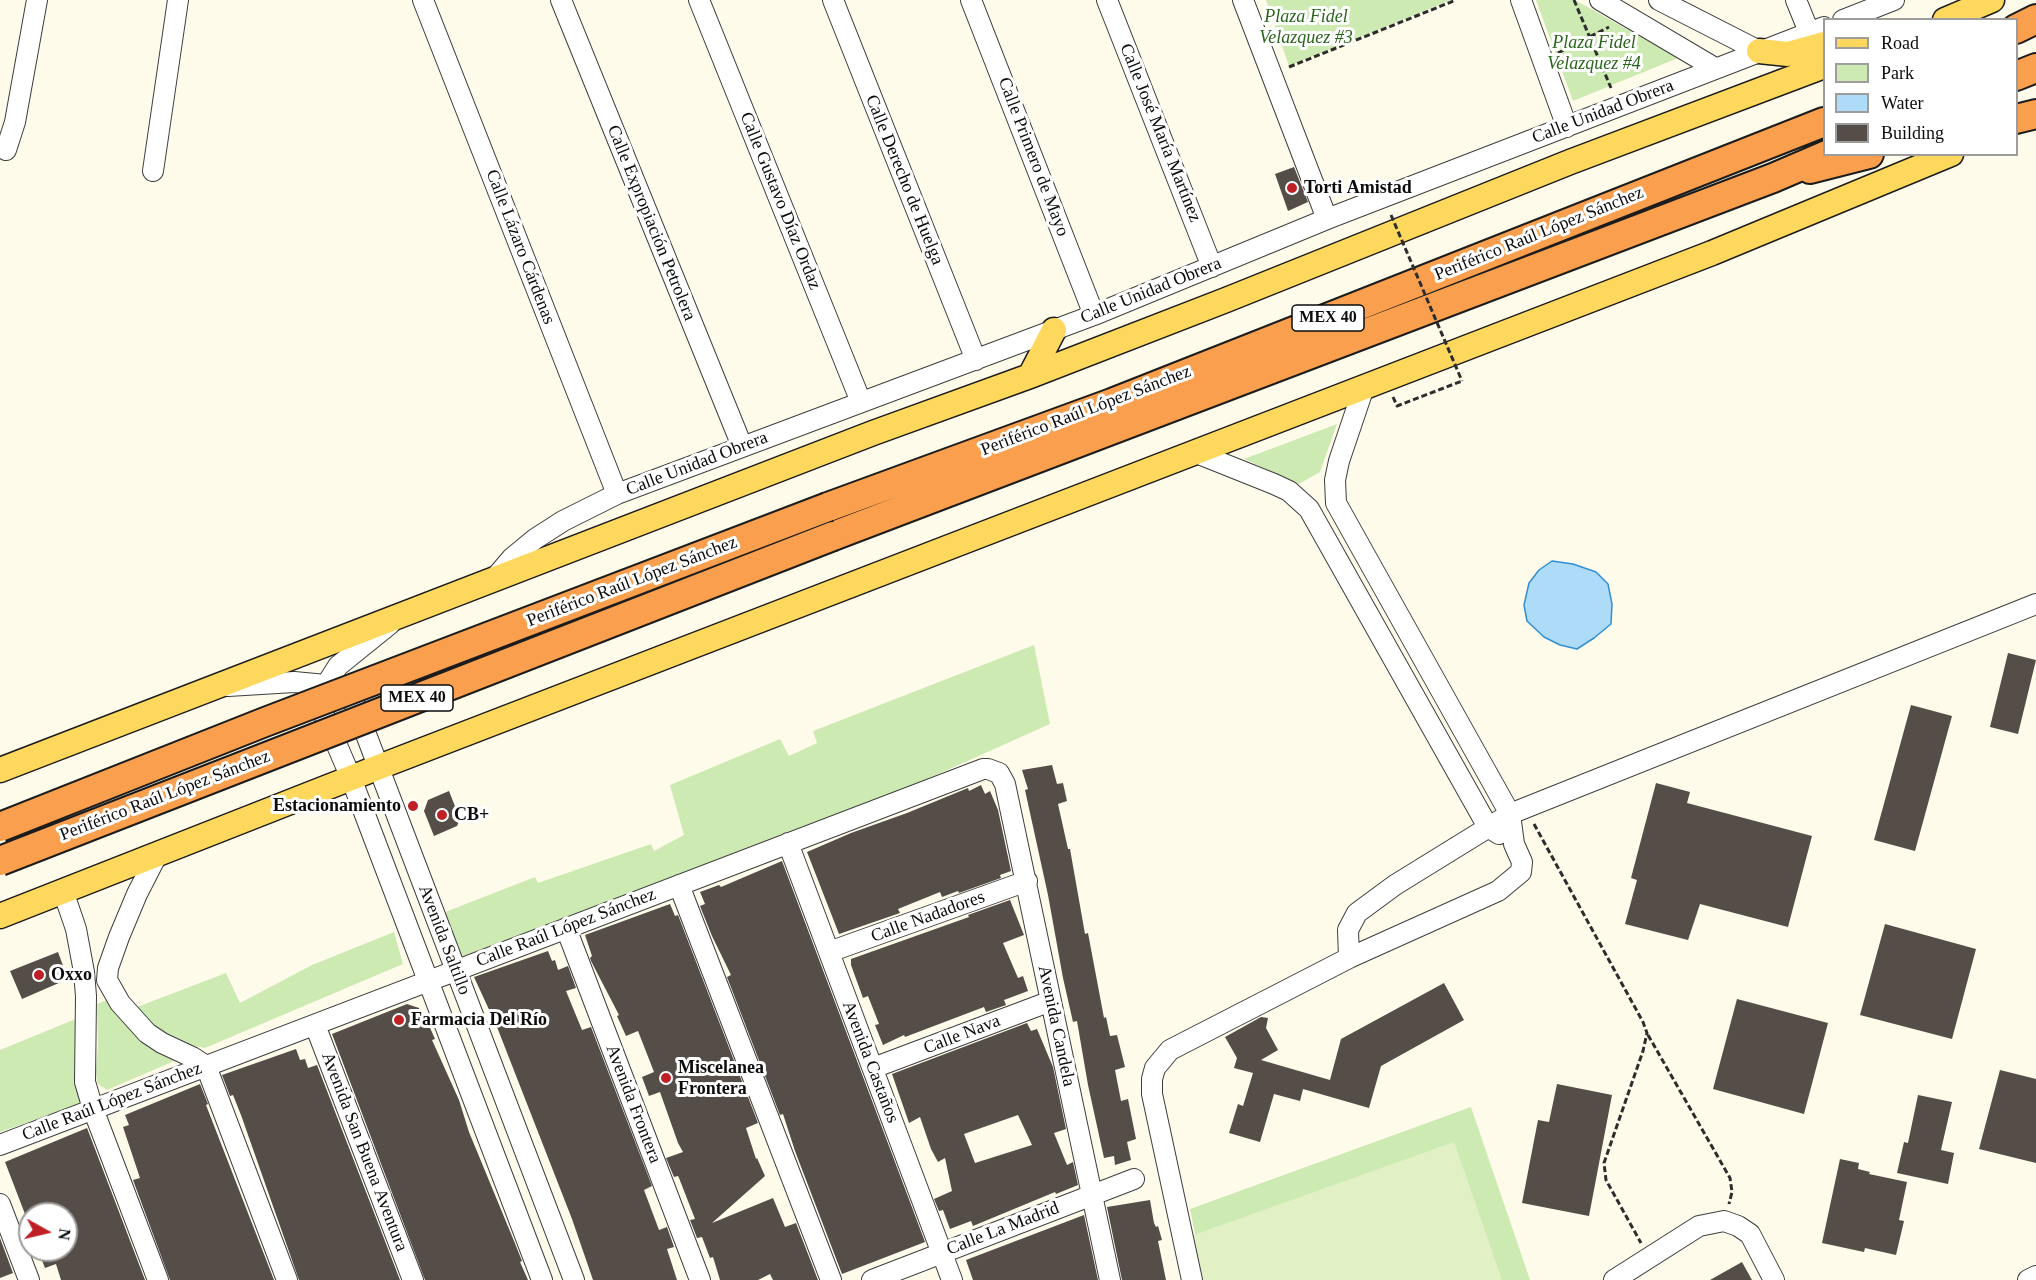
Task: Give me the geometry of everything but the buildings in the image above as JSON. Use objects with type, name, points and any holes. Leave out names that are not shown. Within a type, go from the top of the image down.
[{"type":"highway","points":[[2018,28],[2036,19]]},
{"type":"highway","points":[[2018,44],[2036,37]]},
{"type":"highway","points":[[2018,75],[2036,68]]},
{"type":"highway","points":[[2018,118],[2036,114]]},
{"type":"highway","name":"Periférico Raúl López Sánchez","points":[[0,827],[265,722],[828,507],[1123,399],[1823,122]]},
{"type":"highway","name":"Periférico Raúl López Sánchez","points":[[0,861],[833,536],[1773,178],[1824,156]]},
{"type":"highway","points":[[1773,178],[1861,156]]},
{"type":"main road","points":[[1950,18],[1992,0]]},
{"type":"main road","points":[[1759,51],[1788,54],[1819,34]]},
{"type":"main road","points":[[0,770],[873,433],[1030,376],[1227,300],[1570,162],[1823,66]]},
{"type":"main road","points":[[2018,127],[2036,120]]},
{"type":"main road","points":[[0,916],[379,767],[1712,253],[1946,156]]},
{"type":"main road","points":[[1030,376],[1054,330]]},
{"type":"street","points":[[6,150],[15,122],[37,0]]},
{"type":"street","points":[[153,171],[178,0]]},
{"type":"street","name":"Calle Lázaro Cárdenas","points":[[423,0],[617,494]]},
{"type":"street","name":"Calle Expropiación Petrolera","points":[[561,0],[742,446]]},
{"type":"street","name":"Calle Gustavo Díaz Ordaz","points":[[699,0],[861,402]]},
{"type":"street","name":"Calle Derecho de Huelga","points":[[833,0],[976,360]]},
{"type":"street","name":"Calle Primero de Mayo","points":[[971,0],[1094,315]]},
{"type":"street","name":"Calle José María Martínez","points":[[1107,0],[1212,267]]},
{"type":"street","points":[[1243,0],[1327,219]]},
{"type":"street","points":[[1521,0],[1568,127]]},
{"type":"street","points":[[1600,0],[1715,68]]},
{"type":"street","points":[[1659,0],[1759,51]]},
{"type":"street","points":[[1796,0],[1819,34]]},
{"type":"street","points":[[1848,18],[1894,0]]},
{"type":"street","name":"Calle Unidad Obrera","points":[[494,579],[520,550],[535,539],[563,521],[617,494],[1094,315],[1327,219],[1759,51]]},
{"type":"street","points":[[1192,1280],[1152,1094],[1155,1068],[1170,1050],[1348,958],[1498,891],[1521,872],[1522,862],[1514,843],[1518,811],[1339,512],[1334,486],[1344,443],[1364,387]]},
{"type":"street","points":[[1194,452],[1275,484],[1289,492],[1309,509],[1488,827],[1514,843]]},
{"type":"street","points":[[1333,552],[1355,540]]},
{"type":"street","points":[[1348,958],[1348,930],[1357,914],[1395,885],[1518,811],[2036,604]]},
{"type":"street","points":[[351,778],[321,708],[326,685],[338,666],[404,614]]},
{"type":"street","points":[[216,686],[294,682],[336,686],[351,695],[379,767]]},
{"type":"street","name":"Avenida Saltillo","points":[[379,767],[574,1280]]},
{"type":"street","name":"Calle Raúl López Sánchez","points":[[0,1145],[983,769],[999,773]]},
{"type":"street","name":"Avenida Candela","points":[[999,773],[1005,784],[1027,881],[1110,1280]]},
{"type":"street","name":"Avenida Saltillo","points":[[351,778],[542,1280]]},
{"type":"street","name":"Avenida Castaños","points":[[788,843],[952,1280]]},
{"type":"street","points":[[159,854],[137,894],[119,937],[108,968],[107,980],[120,1003],[147,1033],[206,1066],[287,1280]]},
{"type":"street","name":"Calle Nadadores","points":[[829,952],[1027,881]]},
{"type":"street","points":[[679,885],[831,1280]]},
{"type":"street","points":[[63,891],[76,929],[84,972],[85,1082],[93,1109],[158,1280]]},
{"type":"street","name":"Avenida Frontera","points":[[566,928],[700,1280]]},
{"type":"street","name":"Calle Nava","points":[[873,1068],[1052,1001]]},
{"type":"street","name":"Avenida San Buena Aventura","points":[[315,1025],[413,1280]]},
{"type":"street","name":"Calle La Madrid","points":[[872,1280],[1134,1179]]},
{"type":"street","points":[[0,1204],[29,1280]]},
{"type":"street","points":[[1614,1280],[1699,1226],[1724,1221],[1750,1234],[1774,1280]]},
{"type":"street","points":[[2028,1280],[2036,1276]]},
{"type":"path","points":[[1287,67],[1456,0]]},
{"type":"path","points":[[1574,0],[1611,88],[1621,84]]},
{"type":"path","points":[[1554,55],[1618,22]]},
{"type":"path","points":[[1387,378],[1397,406],[1462,381],[1391,215]]},
{"type":"path","points":[[1518,811],[1643,1022],[1647,1033],[1730,1178],[1732,1192],[1724,1221]]},
{"type":"path","points":[[1647,1033],[1643,1052],[1604,1163],[1606,1180],[1650,1257]]},
{"type":"green space","name":"Plaza Fidel Velazquez #3","points":[[1266,0],[1451,0],[1289,66]]},
{"type":"green space","name":"Plaza Fidel Velazquez #4","points":[[1536,0],[1575,0],[1678,58],[1573,101]]},
{"type":"green space","points":[[1337,424],[1320,472],[1299,484],[1244,459]]},
{"type":"green space","points":[[1034,645],[1050,724],[925,780],[785,834],[464,956],[455,953],[440,914],[535,877],[538,883],[651,844],[654,851],[684,835],[670,785],[780,739],[789,756],[817,743],[813,731]]},
{"type":"green space","points":[[394,932],[403,964],[205,1048],[185,1044],[171,1038],[137,1007],[226,973],[240,1003],[312,965]]},
{"type":"green space","points":[[107,1000],[113,1009],[179,1059],[107,1090],[97,1083],[97,1004]]},
{"type":"green space","points":[[78,1018],[82,1103],[0,1132],[0,1050]]},
{"type":"green space","points":[[1471,1107],[1530,1280],[1204,1280],[1190,1209]]},
{"type":"green space","points":[[1454,1142],[1502,1280],[1203,1280],[1188,1237]]},
{"type":"water","points":[[1552,561],[1573,564],[1596,572],[1608,584],[1612,604],[1611,624],[1577,649],[1560,645],[1544,637],[1527,621],[1524,605],[1529,583],[1539,570]]},
{"type":"place","name":"Torti Amistad","points":[[1292,188]]},
{"type":"place","name":"Estacionamiento","points":[[413,806]]},
{"type":"place","name":"CB+","points":[[442,815]]},
{"type":"place","name":"Oxxo","points":[[39,975]]},
{"type":"place","name":"Farmacia Del Río","points":[[399,1020]]},
{"type":"place","name":"Miscelanea Frontera","points":[[666,1078]]}]
